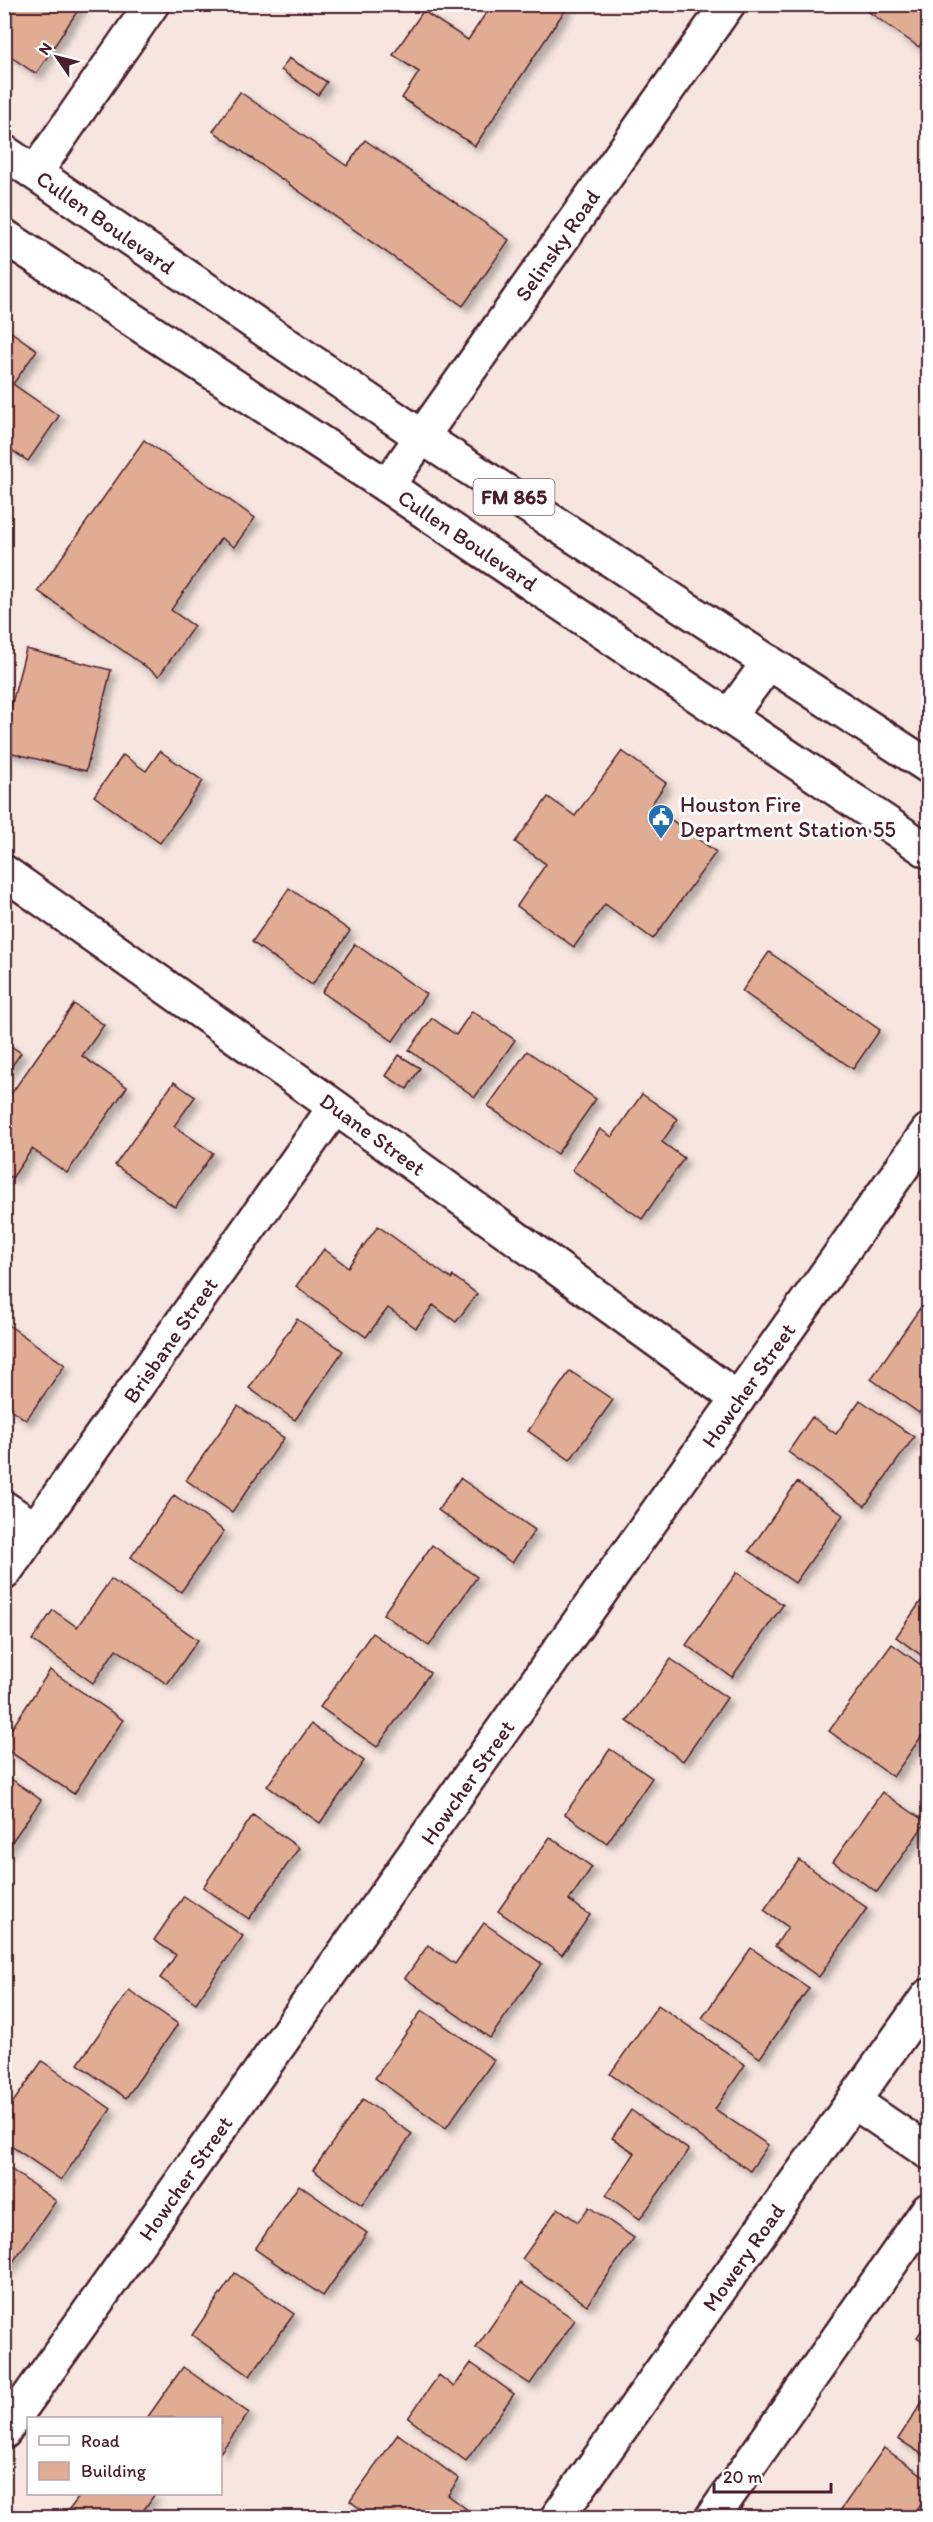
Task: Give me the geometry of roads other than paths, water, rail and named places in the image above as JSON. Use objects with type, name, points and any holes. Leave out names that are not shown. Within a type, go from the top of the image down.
[{"type":"street","points":[[35,173],[152,4]]},
{"type":"street","name":"Selinsky Road","points":[[387,486],[728,4]]},
{"type":"street","name":"Cullen Boulevard","points":[[4,152],[422,437],[928,766]]},
{"type":"street","name":"Cullen Boulevard","points":[[4,236],[387,486],[730,715],[928,851]]},
{"type":"street","points":[[730,715],[769,662]]},
{"type":"street","name":"Duane Street","points":[[4,872],[335,1107],[738,1399]]},
{"type":"street","name":"Brisbane Street","points":[[4,1573],[335,1107]]},
{"type":"street","name":"Howcher Street","points":[[4,2432],[928,1131]]},
{"type":"street","points":[[4,1508],[35,1529]]},
{"type":"street","name":"Mowery Road","points":[[557,2517],[928,1996]]},
{"type":"street","points":[[853,2101],[928,2152]]},
{"type":"street","points":[[712,2517],[928,2210]]},
{"type":"place","name":"Houston Fire Department Station 55","points":[[661,840]]}]
